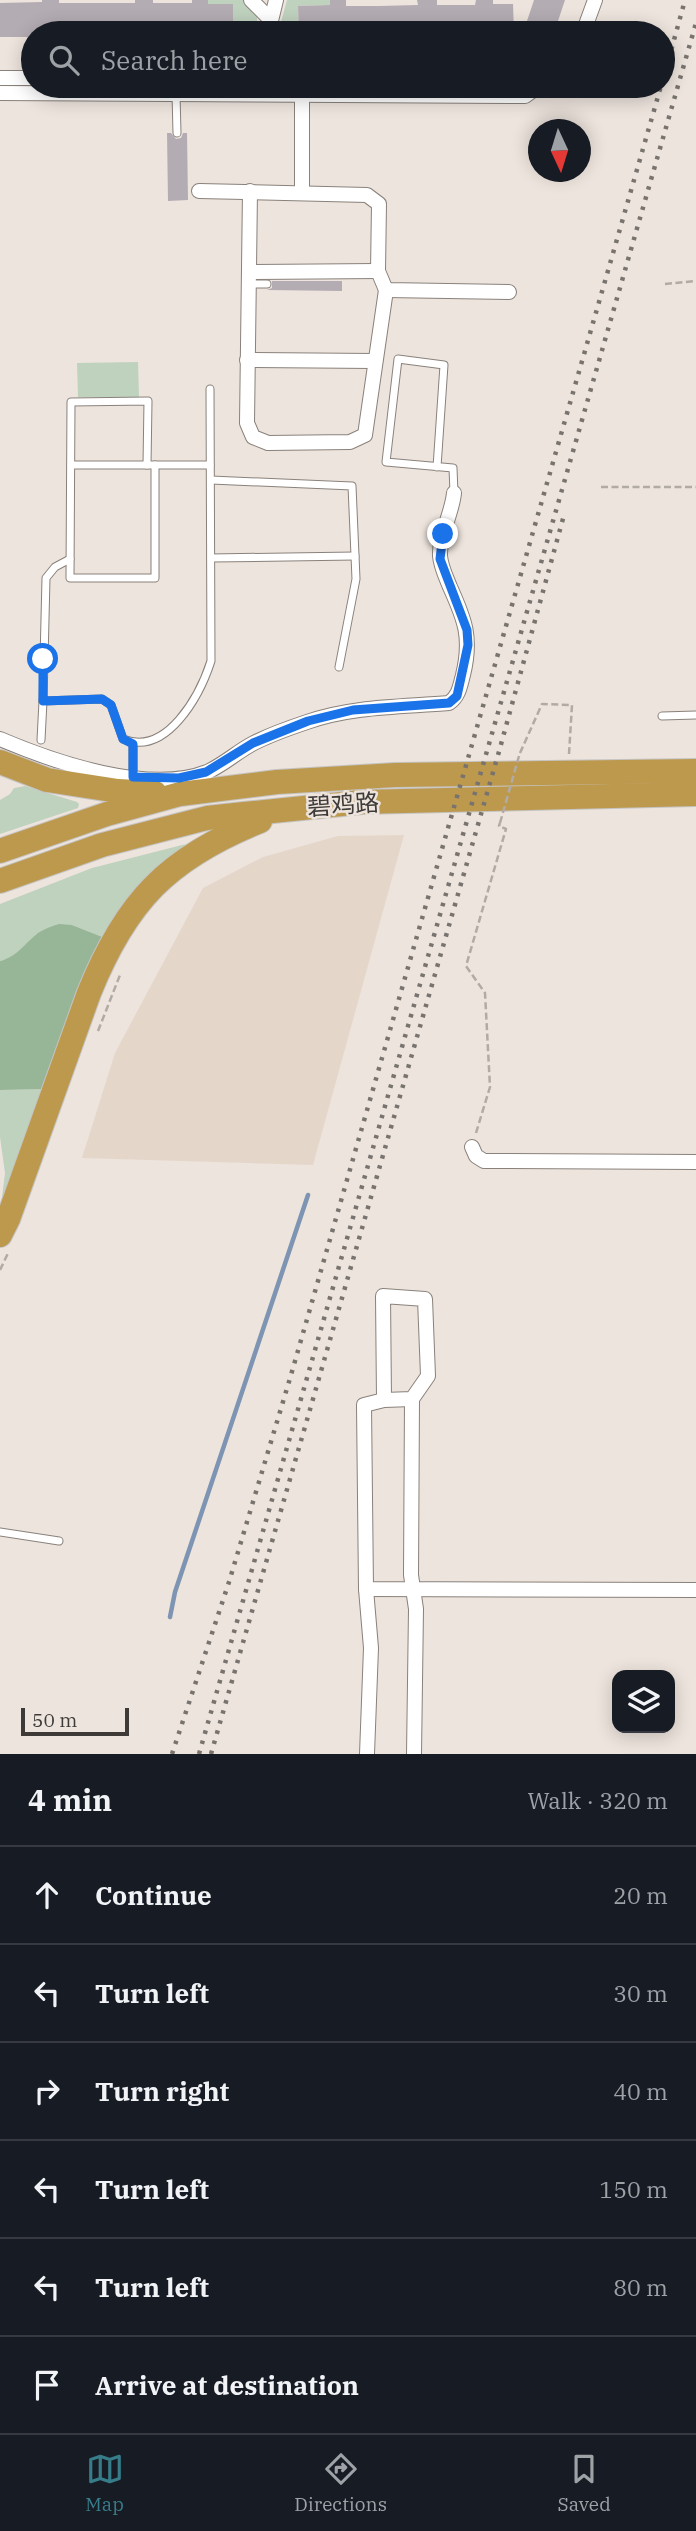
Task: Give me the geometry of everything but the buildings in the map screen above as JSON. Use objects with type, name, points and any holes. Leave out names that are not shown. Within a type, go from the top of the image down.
[{"type":"highway","points":[[0,762],[58,782],[118,792],[180,794]]},
{"type":"highway","name":"碧鸡路","points":[[0,850],[107,814],[180,794],[277,782],[394,775],[696,771]]},
{"type":"highway","name":"碧鸡路","points":[[0,881],[102,845],[206,818],[362,802],[696,794]]},
{"type":"highway","points":[[5,1243],[60,1076],[102,961],[119,932],[152,887],[167,872],[209,843],[299,807]]},
{"type":"street","points":[[251,0],[266,21]]},
{"type":"street","points":[[271,21],[276,0]]},
{"type":"street","points":[[587,21],[595,0]]},
{"type":"street","points":[[0,78],[21,78]]},
{"type":"street","points":[[0,93],[21,93]]},
{"type":"street","points":[[302,98],[302,192]]},
{"type":"street","points":[[199,191],[250,191],[360,193],[379,204],[378,271],[386,290],[374,361],[368,430],[361,439],[350,442],[268,443],[253,437],[248,431],[250,191]]},
{"type":"street","points":[[249,278],[378,271]]},
{"type":"street","points":[[386,290],[509,292]]},
{"type":"street","points":[[247,360],[374,361]]},
{"type":"street","points":[[0,739],[61,763],[115,775],[179,778],[206,772],[253,743],[308,721],[353,710],[449,703],[455,699],[467,659],[467,630],[444,572],[440,545],[452,511],[454,493]]},
{"type":"street","points":[[472,1147],[476,1156],[484,1161],[696,1162]]},
{"type":"street","points":[[384,1400],[383,1296],[425,1298],[428,1376],[412,1399],[411,1574],[416,1609],[414,1754]]},
{"type":"street","points":[[367,1754],[371,1648],[366,1589],[364,1405],[384,1400],[412,1399]]},
{"type":"street","points":[[366,1589],[696,1590]]},
{"type":"lane","points":[[176,98],[177,133]]},
{"type":"lane","points":[[249,278],[267,284]]},
{"type":"lane","points":[[438,467],[444,365],[398,359],[386,462],[438,467],[453,468],[454,493]]},
{"type":"lane","points":[[43,701],[102,699],[111,705],[123,739],[133,744],[147,743],[168,732],[188,708],[206,676],[211,661],[211,389]]},
{"type":"lane","points":[[148,401],[151,465],[155,578],[70,578],[71,402],[148,401]]},
{"type":"lane","points":[[71,465],[211,465]]},
{"type":"lane","points":[[211,480],[352,486],[356,579],[339,667]]},
{"type":"lane","points":[[211,558],[355,556]]},
{"type":"lane","points":[[41,740],[46,578],[55,567],[70,559]]},
{"type":"lane","points":[[662,716],[696,715]]},
{"type":"lane","points":[[133,744],[133,777]]},
{"type":"lane","points":[[0,1532],[59,1541]]},
{"type":"path","points":[[665,284],[696,281]]},
{"type":"path","points":[[601,487],[696,488]]},
{"type":"path","points":[[472,1147],[490,1087],[485,993],[466,965],[506,829],[499,826],[519,756],[542,704],[572,705],[568,758]]},
{"type":"path","points":[[97,1033],[121,972]]},
{"type":"path","points":[[0,1270],[5,1243]]},
{"type":"shaded area","points":[[404,835],[313,1165],[82,1158],[115,1053],[203,888],[263,857],[338,836]]},
{"type":"green space","points":[[208,0],[245,0],[257,15],[257,21],[233,21],[232,4],[208,4]]},
{"type":"green space","points":[[287,0],[330,0],[330,5],[298,6],[299,21],[281,21]]},
{"type":"green space","points":[[138,362],[139,397],[78,397],[77,363]]},
{"type":"green space","points":[[25,786],[77,802],[78,808],[0,834],[0,800],[14,788]]},
{"type":"green space","points":[[186,844],[161,863],[139,886],[105,938],[72,925],[37,934],[19,951],[0,961],[0,904],[92,868]]},
{"type":"green space","points":[[59,924],[72,925],[105,938],[49,1089],[0,1090],[0,961],[16,953],[38,933]]},
{"type":"green space","points":[[49,1089],[0,1213],[5,1173],[0,1137],[0,1090]]},
{"type":"waterway","points":[[170,1617],[175,1592],[308,1195]]},
{"type":"railway","points":[[675,36],[685,0]]},
{"type":"railway","points":[[675,96],[696,23]]},
{"type":"railway","points":[[172,1754],[229,1582],[291,1375],[658,98]]},
{"type":"railway","points":[[199,1754],[674,98]]},
{"type":"railway","points":[[211,1754],[500,748],[564,515]]},
{"type":"route","points":[[43,659],[43,701],[102,699],[111,705],[123,739],[133,744],[133,777],[179,778],[206,772],[253,743],[308,721],[353,710],[449,703],[457,696],[468,645],[467,630],[440,559],[443,534]]}]
